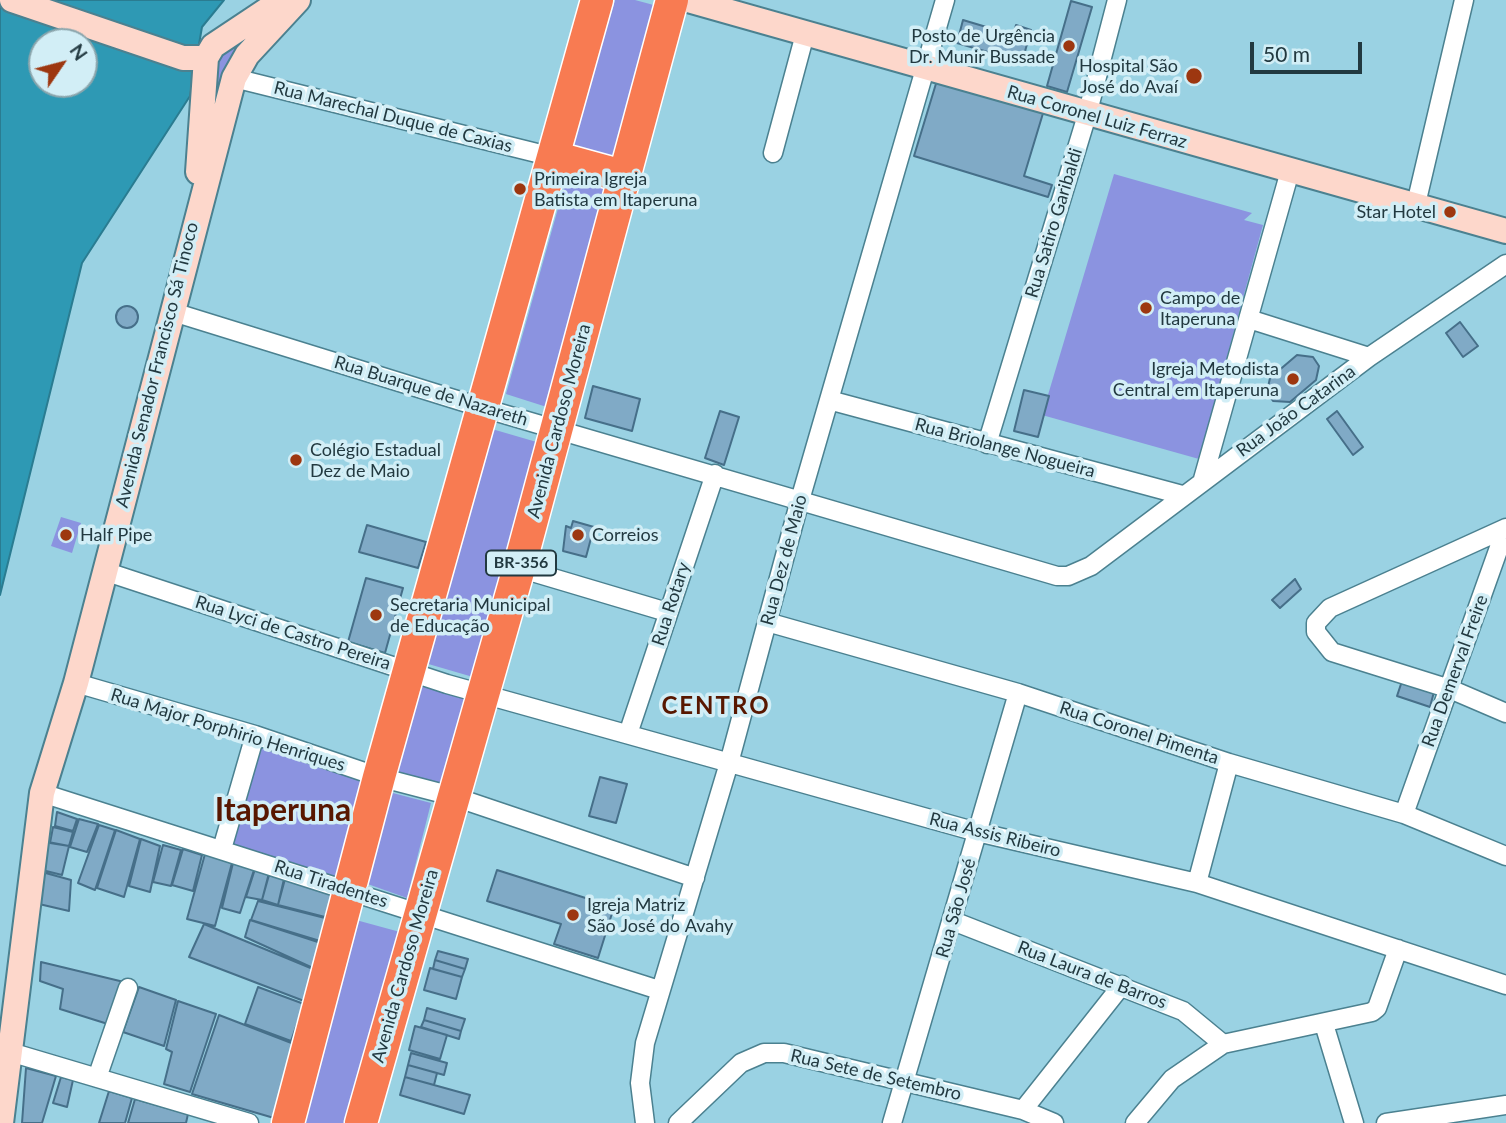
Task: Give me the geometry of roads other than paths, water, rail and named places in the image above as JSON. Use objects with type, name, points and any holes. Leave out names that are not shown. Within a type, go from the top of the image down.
[{"type":"highway","points":[[288,1123],[379,777],[597,0]]},
{"type":"highway","name":"Avenida Cardoso Moreira","points":[[361,1123],[519,568],[673,0]]},
{"type":"highway","points":[[553,157],[626,177]]},
{"type":"street","points":[[12,0],[195,58]]},
{"type":"street","points":[[195,58],[282,0]]},
{"type":"street","name":"Avenida Senador Francisco Sá Tinoco","points":[[1,1123],[43,793],[76,683],[234,78],[247,55],[298,0]]},
{"type":"street","name":"Rua Coronel Luiz Ferraz","points":[[688,0],[1506,231]]},
{"type":"street","name":"Rua Dez de Maio","points":[[645,1123],[640,1083],[645,1043],[659,990],[729,762],[800,500],[945,0]]},
{"type":"street","name":"Rua Satiro Garibaldi","points":[[987,444],[1087,114],[1117,0]]},
{"type":"street","points":[[1416,204],[1464,0]]},
{"type":"street","points":[[773,152],[805,33]]},
{"type":"street","points":[[195,58],[199,205]]},
{"type":"street","name":"Rua Marechal Duque de Caxias","points":[[234,78],[553,157]]},
{"type":"street","points":[[1203,479],[1290,171]]},
{"type":"street","name":"Rua João Catarina","points":[[1091,566],[1203,479],[1369,357],[1506,264]]},
{"type":"street","name":"Rua Buarque de Nazareth","points":[[173,312],[483,408],[1057,576],[1078,573],[1091,566]]},
{"type":"street","points":[[1250,319],[1369,357]]},
{"type":"street","name":"Rua Briolange Nogueira","points":[[829,400],[1182,495]]},
{"type":"street","name":"Rua Rotary","points":[[628,734],[715,474]]},
{"type":"street","points":[[1506,528],[1330,608],[1316,623],[1316,632],[1332,652],[1450,689],[1506,713]]},
{"type":"street","name":"Rua Demerval Freire","points":[[1404,814],[1506,528]]},
{"type":"street","points":[[519,568],[667,612]]},
{"type":"street","name":"Rua Lyci de Castro Pereira","points":[[104,571],[409,672],[482,693]]},
{"type":"street","name":"Rua Coronel Pimenta","points":[[767,622],[1018,693],[1229,763],[1404,814],[1506,856]]},
{"type":"street","name":"Rua Major Porphirio Henriques","points":[[76,683],[255,735],[379,777]]},
{"type":"street","name":"Rua Assis Ribeiro","points":[[482,693],[977,832],[1197,883],[1506,985]]},
{"type":"street","name":"Rua São José","points":[[892,1123],[1018,693]]},
{"type":"street","points":[[222,849],[255,735]]},
{"type":"street","points":[[1197,883],[1229,763]]},
{"type":"street","points":[[379,777],[452,796],[695,878]]},
{"type":"street","name":"Rua Tiradentes","points":[[43,793],[659,990]]},
{"type":"street","name":"Rua Laura de Barros","points":[[953,921],[1183,1011],[1223,1044]]},
{"type":"street","points":[[1135,1123],[1172,1079],[1188,1065],[1223,1044],[1359,1018],[1377,1008],[1398,949]]},
{"type":"street","points":[[1023,1110],[1122,985]]},
{"type":"street","points":[[98,1076],[128,988]]},
{"type":"street","points":[[1324,1024],[1354,1123]]},
{"type":"street","points":[[10,1052],[249,1123]]},
{"type":"street","name":"Rua Sete de Setembro","points":[[678,1123],[741,1063],[764,1053],[784,1053],[905,1081],[1023,1110],[1051,1122]]},
{"type":"street","points":[[1385,1123],[1506,1105]]},
{"type":"place","name":"Posto de Urgência Dr. Munir Bussade","points":[[1069,46]]},
{"type":"place","name":"Hospital São José do Avaí","points":[[1194,76]]},
{"type":"place","name":"Primeira Igreja Batista em Itaperuna","points":[[520,189]]},
{"type":"place","name":"Star Hotel","points":[[1450,212]]},
{"type":"place","name":"Campo de Itaperuna","points":[[1146,308]]},
{"type":"place","name":"Igreja Metodista Central em Itaperuna","points":[[1293,379]]},
{"type":"place","name":"Colégio Estadual Dez de Maio","points":[[296,460]]},
{"type":"place","name":"Half Pipe","points":[[66,535]]},
{"type":"place","name":"Correios","points":[[578,535]]},
{"type":"place","name":"Secretaria Municipal de Educação","points":[[376,615]]},
{"type":"place","name":"Igreja Matriz São José do Avahy","points":[[573,915]]},
{"type":"district","name":"CENTRO","points":[[716,706]]},
{"type":"district","name":"Itaperuna","points":[[283,811]]}]
